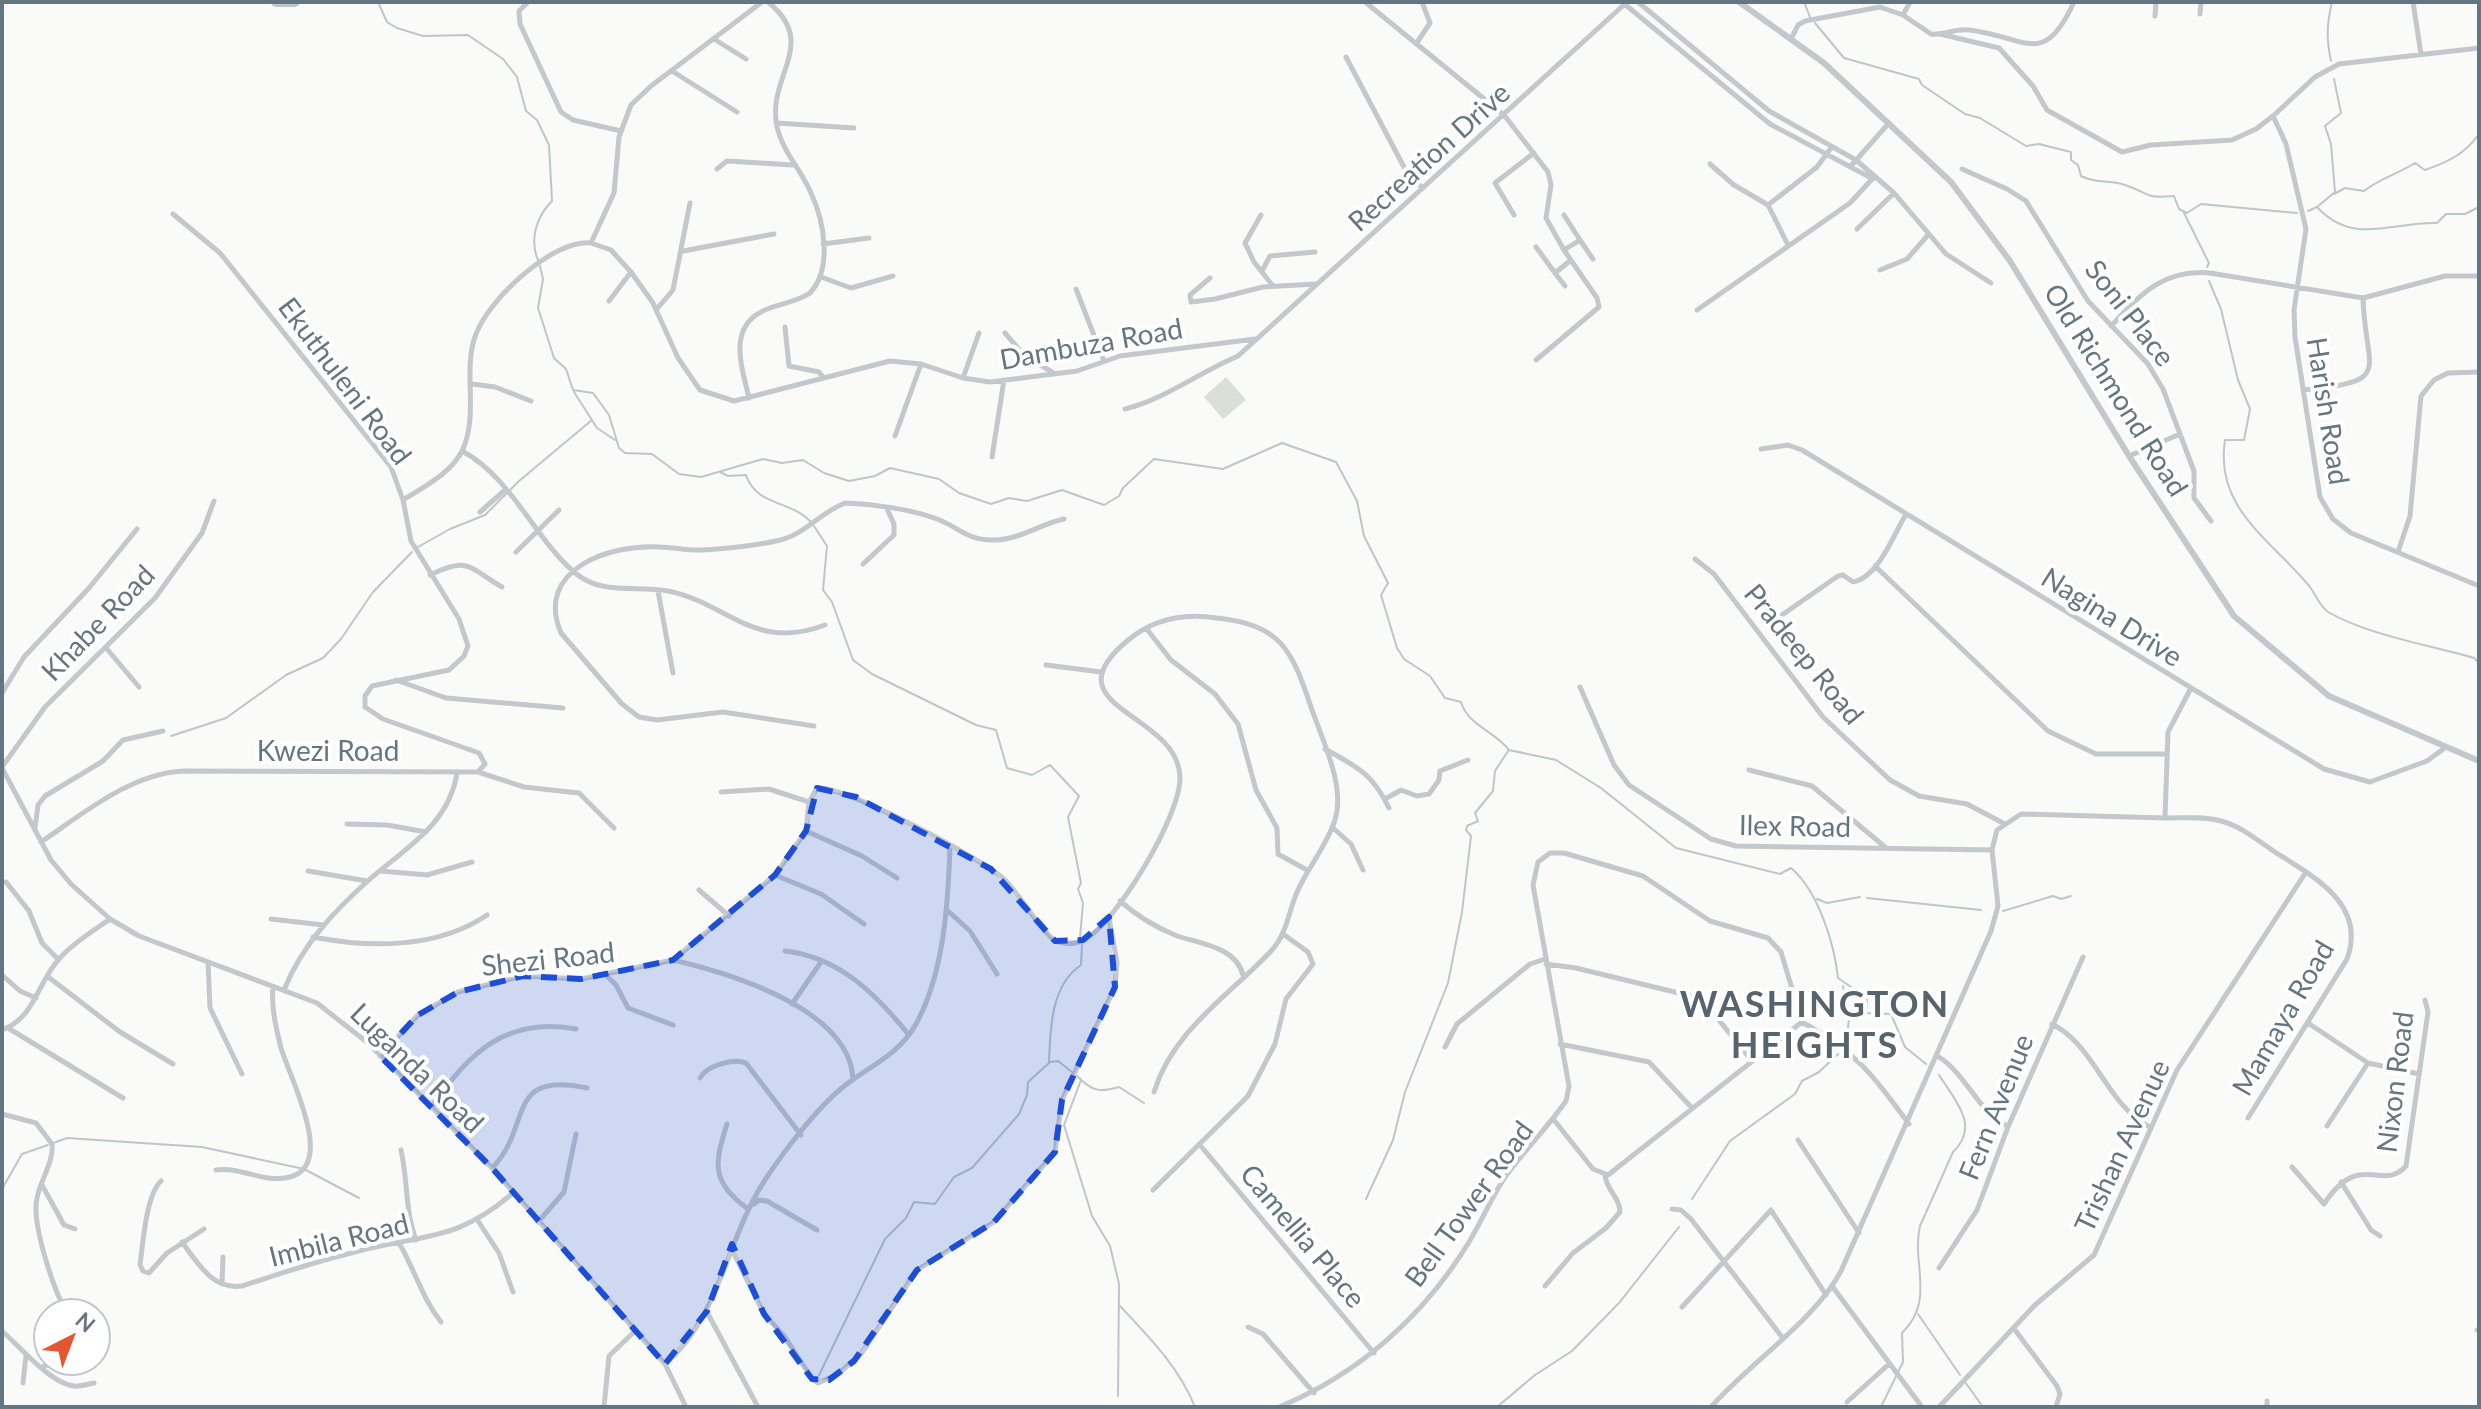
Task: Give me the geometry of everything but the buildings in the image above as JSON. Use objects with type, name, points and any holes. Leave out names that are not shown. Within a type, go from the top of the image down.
[{"type":"street","points":[[528,2],[519,11],[518,19],[557,107],[568,118],[621,131]]},
{"type":"street","points":[[403,500],[436,479],[462,451],[470,426],[476,332],[534,266],[549,254],[568,245],[591,243],[618,179],[621,131],[631,105],[762,2]]},
{"type":"street","points":[[749,398],[738,348],[746,323],[757,313],[802,299],[821,277],[825,265],[812,195],[781,144],[776,123],[793,35],[789,20],[768,2]]},
{"type":"street","points":[[1365,2],[1504,115],[1551,180],[1546,218],[1599,307],[1536,360]]},
{"type":"street","points":[[1416,44],[1430,23],[1422,2]]},
{"type":"street","points":[[1638,2],[1753,99],[1790,126],[1856,160],[1874,178]]},
{"type":"street","name":"Old Richmond Road","points":[[1739,2],[1824,63],[1951,182],[1992,235],[2223,603],[2249,631],[2329,696],[2376,719],[2479,761]]},
{"type":"street","points":[[1903,15],[1910,2]]},
{"type":"street","points":[[1940,34],[1962,29],[2028,42],[2046,42],[2057,35],[2074,2]]},
{"type":"street","points":[[2155,16],[2156,2]]},
{"type":"street","points":[[2200,14],[2201,2]]},
{"type":"street","points":[[2413,2],[2419,22],[2421,54]]},
{"type":"street","points":[[1625,3],[1770,124],[1881,182],[1946,254],[1991,283]]},
{"type":"street","name":"Recreation Drive","points":[[1125,409],[1150,403],[1189,378],[1238,356],[1625,3]]},
{"type":"street","points":[[1791,39],[1798,25],[1805,21],[1877,5],[1903,15],[1926,32],[1999,48],[2033,86],[2047,110],[2112,148],[2127,152],[2147,146],[2243,137],[2273,116],[2315,77],[2339,64],[2479,48]]},
{"type":"street","points":[[714,39],[746,59]]},
{"type":"street","points":[[1346,57],[1405,169],[1422,188]]},
{"type":"street","points":[[672,71],[737,112]]},
{"type":"street","name":"Harish Road","points":[[2273,116],[2286,144],[2306,229],[2294,323],[2317,489],[2328,513],[2351,533],[2479,586]]},
{"type":"street","points":[[1850,167],[1890,122]]},
{"type":"street","points":[[776,123],[854,128]]},
{"type":"street","points":[[1768,205],[1827,156],[1831,148]]},
{"type":"street","points":[[1514,215],[1495,183],[1534,153]]},
{"type":"street","points":[[717,169],[727,161],[794,165]]},
{"type":"street","points":[[1710,164],[1745,193],[1768,205],[1788,245]]},
{"type":"street","name":"Soni Place","points":[[1962,169],[2026,201],[2088,301],[2142,355],[2157,376],[2194,471],[2194,498],[2211,521]]},
{"type":"street","points":[[1697,310],[1856,198],[1874,178]]},
{"type":"street","points":[[1857,229],[1894,193]]},
{"type":"street","points":[[656,310],[673,290],[690,203]]},
{"type":"street","name":"Ekuthuleni Road","points":[[173,214],[220,253],[391,467],[403,500],[411,541],[466,635],[464,656],[449,670],[396,680],[368,690],[364,701],[370,713],[479,753],[485,764],[478,772]]},
{"type":"street","points":[[1261,215],[1245,243],[1274,286]]},
{"type":"street","points":[[1564,215],[1593,259]]},
{"type":"street","points":[[683,251],[774,234]]},
{"type":"street","points":[[1880,270],[1907,259],[1928,235]]},
{"type":"street","points":[[823,244],[869,238]]},
{"type":"street","points":[[1564,250],[1580,240]]},
{"type":"street","name":"Dambuza Road","points":[[591,243],[611,250],[631,272],[656,310],[678,358],[700,390],[716,398],[749,398],[890,361],[921,364],[963,378],[1004,380],[1061,374],[1139,353],[1255,339]]},
{"type":"street","points":[[1536,247],[1565,286]]},
{"type":"street","points":[[1262,272],[1263,264],[1270,256],[1315,252]]},
{"type":"street","points":[[1555,273],[1571,260]]},
{"type":"street","points":[[609,301],[631,272]]},
{"type":"street","points":[[2111,326],[2152,284],[2173,275],[2210,273],[2363,298],[2445,276],[2479,276]]},
{"type":"street","points":[[821,277],[851,288],[893,276]]},
{"type":"street","points":[[1210,278],[1190,295],[1191,302],[1274,286],[1318,284]]},
{"type":"street","points":[[1076,289],[1104,361]]},
{"type":"street","points":[[2303,390],[2355,384],[2366,374],[2370,352],[2363,298]]},
{"type":"street","points":[[785,327],[789,366],[819,372],[823,377]]},
{"type":"street","points":[[963,378],[979,333]]},
{"type":"street","points":[[1005,333],[1024,355],[1051,372],[1061,374]]},
{"type":"street","points":[[895,436],[921,364]]},
{"type":"street","points":[[2398,552],[2410,516],[2421,396],[2434,380],[2448,373],[2479,372]]},
{"type":"street","points":[[992,457],[1004,380]]},
{"type":"street","points":[[472,384],[495,387],[531,401]]},
{"type":"street","points":[[2129,456],[2180,434]]},
{"type":"street","name":"Nagina Drive","points":[[1761,449],[1795,446],[2324,769],[2363,782],[2427,761],[2447,746]]},
{"type":"street","points":[[462,451],[485,466],[571,570],[589,582],[608,588],[658,591],[691,599],[753,629],[803,633],[825,625]]},
{"type":"street","points":[[480,512],[505,490]]},
{"type":"street","name":"Khabe Road","points":[[2,768],[45,707],[107,649],[171,577],[208,522],[214,501]]},
{"type":"street","points":[[814,726],[723,712],[657,720],[632,713],[575,650],[557,622],[556,594],[571,570],[582,562],[633,548],[723,548],[779,541],[807,529],[845,503],[936,519],[961,534],[996,540],[1064,519]]},
{"type":"street","points":[[863,564],[894,535],[894,524],[886,508]]},
{"type":"street","points":[[516,552],[559,510]]},
{"type":"street","points":[[1772,622],[1838,576],[1843,575],[1856,583],[1875,566],[1906,514]]},
{"type":"street","points":[[2,693],[24,657],[89,588],[137,529]]},
{"type":"street","name":"Pradeep Road","points":[[1695,559],[1714,574],[1823,717],[1890,780],[1919,796],[1967,804],[2003,823]]},
{"type":"street","points":[[430,575],[454,564],[464,564],[502,587]]},
{"type":"street","points":[[1875,566],[2048,731],[2087,752],[2166,754]]},
{"type":"street","points":[[658,591],[673,673]]},
{"type":"street","points":[[721,792],[769,789],[809,802],[817,788],[841,791],[950,847],[1004,880],[1049,936],[1059,943],[1083,940],[1109,917],[1169,825],[1176,808],[1180,779],[1174,755],[1158,735],[1105,697],[1099,682],[1101,672],[1118,649],[1146,628],[1190,615],[1228,619],[1271,633],[1291,653],[1336,790],[1337,811],[1332,827],[1307,870],[1283,934],[1273,949],[1243,975],[1173,1050],[1154,1092]]},
{"type":"street","points":[[1146,628],[1171,660],[1215,694],[1238,724],[1256,790],[1277,828],[1278,854],[1307,870]]},
{"type":"street","points":[[107,649],[139,687]]},
{"type":"street","points":[[1046,665],[1101,672]]},
{"type":"street","points":[[396,680],[446,698],[563,708]]},
{"type":"street","name":"Ilex Road","points":[[1580,687],[1622,779],[1711,839],[1736,846],[1992,850]]},
{"type":"street","points":[[1711,1407],[1826,1295],[1859,1234],[1939,1057],[1995,918],[1998,890],[1992,850],[1994,836],[2003,823],[2033,813],[2165,818],[2166,754],[2170,725],[2191,688]]},
{"type":"street","points":[[35,829],[38,805],[45,796],[103,761],[123,740],[163,731]]},
{"type":"street","points":[[1324,749],[1356,764],[1378,786],[1389,808]]},
{"type":"street","points":[[1385,799],[1401,790],[1417,796],[1429,794],[1439,780],[1440,771],[1468,760]]},
{"type":"street","name":"Luganda Road","points":[[2,768],[41,842],[62,874],[110,919],[139,936],[317,1003],[339,1018],[380,1056],[492,1168],[665,1364],[686,1407]]},
{"type":"street","points":[[1749,770],[1812,786],[1886,848]]},
{"type":"street","name":"Kwezi Road","points":[[41,842],[128,787],[171,772],[478,772],[524,787],[579,793],[614,828]]},
{"type":"street","points":[[284,990],[313,937],[367,881],[427,832],[452,799],[457,773]]},
{"type":"street","name":"Shezi Road","points":[[380,1056],[418,1015],[458,992],[523,976],[581,979],[673,960],[775,875],[806,831],[809,802]]},
{"type":"street","name":"Mamaya Road","points":[[2165,818],[2222,821],[2306,872],[2339,899],[2351,935],[2347,959],[2248,1118]]},
{"type":"street","points":[[347,824],[387,825],[427,832]]},
{"type":"street","points":[[1332,827],[1351,844],[1363,870]]},
{"type":"street","points":[[806,831],[862,856],[897,878]]},
{"type":"street","points":[[665,1364],[689,1339],[707,1311],[731,1248],[766,1179],[801,1135],[853,1080],[894,1052],[909,1035],[923,1009],[948,911],[950,847]]},
{"type":"street","name":"Bell Tower Road","points":[[1279,1407],[1314,1393],[1374,1353],[1440,1282],[1470,1240],[1506,1176],[1554,1120],[1569,1094],[1533,885],[1538,862],[1550,853],[1564,853],[1635,873],[1658,883],[1716,924],[1768,938],[1781,952],[1802,1022]]},
{"type":"street","points":[[380,870],[418,876],[472,862]]},
{"type":"street","points":[[308,871],[367,881]]},
{"type":"street","name":"Trishan Avenue","points":[[1939,1407],[1988,1353],[2015,1330],[2035,1305],[2094,1255],[2177,1070],[2306,872]]},
{"type":"street","points":[[775,875],[821,894],[864,924]]},
{"type":"street","points":[[6,882],[29,911],[42,943],[58,959]]},
{"type":"street","points":[[699,890],[729,916]]},
{"type":"street","points":[[1120,901],[1173,934],[1222,951],[1241,966],[1243,975]]},
{"type":"street","points":[[948,911],[970,931],[997,974]]},
{"type":"street","points":[[313,937],[355,942],[423,941],[464,928],[487,915]]},
{"type":"street","points":[[731,1248],[764,1314],[785,1337],[815,1382],[824,1382],[854,1361],[868,1346],[900,1291],[917,1270],[994,1222],[1047,1162],[1058,1145],[1062,1100],[1117,981],[1109,917]]},
{"type":"street","points":[[110,919],[58,959],[23,1018],[5,1029],[123,1098]]},
{"type":"street","points":[[271,919],[324,925]]},
{"type":"street","points":[[1153,1190],[1254,1087],[1275,1044],[1283,1005],[1313,964],[1308,952],[1283,934]]},
{"type":"street","points":[[785,951],[821,962],[857,980],[909,1035]]},
{"type":"street","name":"Fern Avenue","points":[[1939,1268],[1977,1210],[2008,1127],[2083,957]]},
{"type":"street","points":[[673,960],[744,978],[816,1020],[846,1054],[853,1080]]},
{"type":"street","points":[[1445,1047],[1457,1024],[1530,964],[1545,961],[1695,997],[1710,1009],[1752,1061]]},
{"type":"street","points":[[208,962],[210,1008],[242,1074]]},
{"type":"street","points":[[792,1004],[821,962]]},
{"type":"street","points":[[2,975],[26,995],[36,998]]},
{"type":"street","points":[[47,976],[120,1032],[173,1064]]},
{"type":"street","points":[[606,976],[616,985],[628,1008],[673,1025]]},
{"type":"street","points":[[216,1170],[291,1177],[304,1169],[311,1154],[307,1123],[277,1029],[273,987]]},
{"type":"street","name":"Nixon Road","points":[[2341,1182],[2358,1173],[2390,1177],[2406,1166],[2428,1012],[2425,1000]]},
{"type":"street","points":[[1554,1120],[1593,1169],[1605,1175],[1613,1173],[1802,1022],[1840,1044],[1860,1061],[1909,1124]]},
{"type":"street","points":[[2308,1023],[2368,1063],[2419,1074]]},
{"type":"street","points":[[2052,1024],[2074,1039],[2128,1112],[2150,1127]]},
{"type":"street","points":[[431,1108],[461,1066],[489,1045],[532,1026],[576,1029]]},
{"type":"street","points":[[1560,1044],[1649,1062],[1692,1108]]},
{"type":"street","points":[[1939,1057],[1955,1069],[1992,1117],[2008,1127]]},
{"type":"street","points":[[700,1078],[707,1068],[734,1060],[746,1063],[801,1135]]},
{"type":"street","points":[[2327,1126],[2368,1063]]},
{"type":"street","points":[[492,1168],[507,1151],[524,1100],[531,1092],[549,1084],[587,1088]]},
{"type":"street","points":[[2,1114],[36,1123],[49,1138],[53,1151],[36,1203],[40,1240],[61,1297]]},
{"type":"street","points":[[727,1124],[717,1160],[717,1174],[731,1194],[749,1208]]},
{"type":"street","points":[[538,1222],[564,1192],[576,1134]]},
{"type":"street","points":[[1798,1140],[1859,1234]]},
{"type":"street","name":"Camellia Place","points":[[1200,1145],[1374,1353]]},
{"type":"street","points":[[401,1150],[407,1178],[408,1217],[416,1240]]},
{"type":"street","points":[[2292,1167],[2312,1195],[2324,1204],[2341,1182],[2371,1230],[2380,1236]]},
{"type":"street","points":[[1545,1286],[1573,1253],[1616,1220],[1620,1204],[1609,1190],[1605,1175]]},
{"type":"street","points":[[161,1181],[152,1191],[148,1208],[147,1237],[140,1265],[146,1274],[182,1242],[204,1229]]},
{"type":"street","points":[[42,1184],[64,1225],[75,1229]]},
{"type":"street","name":"Imbila Road","points":[[222,1284],[242,1286],[357,1251],[443,1236],[478,1221],[513,1193]]},
{"type":"street","points":[[749,1208],[763,1200],[817,1230]]},
{"type":"street","points":[[1672,1209],[1681,1210],[1691,1219],[1782,1337]]},
{"type":"street","points":[[1682,1307],[1771,1210],[1826,1295]]},
{"type":"street","points":[[478,1221],[499,1253],[513,1292]]},
{"type":"street","points":[[182,1242],[205,1273],[222,1284]]},
{"type":"street","points":[[399,1243],[414,1268],[423,1296],[441,1322]]},
{"type":"street","points":[[222,1284],[223,1257]]},
{"type":"street","points":[[1832,1286],[1922,1407]]},
{"type":"street","points":[[707,1311],[758,1407]]},
{"type":"street","points":[[1248,1327],[1263,1334],[1314,1393]]},
{"type":"street","points":[[2015,1330],[2057,1386],[2060,1394],[2056,1407]]},
{"type":"street","points":[[2,1331],[32,1358]]},
{"type":"street","points":[[604,1407],[609,1356],[635,1331]]},
{"type":"street","points":[[23,1383],[27,1354]]},
{"type":"street","points":[[1847,1402],[1889,1364]]},
{"type":"street","points":[[60,1377],[76,1387],[94,1383]]},
{"type":"highlighted area","points":[[817,788],[856,797],[991,869],[1055,941],[1083,940],[1109,917],[1115,987],[1062,1100],[1055,1152],[994,1222],[917,1270],[854,1361],[829,1380],[812,1379],[764,1314],[732,1244],[707,1311],[665,1364],[492,1168],[380,1056],[418,1015],[458,992],[523,976],[581,979],[673,960],[775,875],[806,831]]},
{"type":"shaded area","points":[[1226,377],[1246,400],[1223,419],[1204,397]]},
{"type":"waterway","points":[[276,2],[295,2]]},
{"type":"waterway","points":[[378,2],[387,22],[397,28],[423,36],[468,35],[503,59],[517,77],[526,111],[537,120],[549,145],[552,201],[536,228],[534,244],[538,260]]},
{"type":"waterway","points":[[1804,2],[1810,17]]},
{"type":"waterway","points":[[2331,61],[2328,31],[2332,2]]},
{"type":"waterway","points":[[1815,23],[1844,58],[1919,79],[1922,85],[1965,114],[1980,118],[2026,146],[2039,144],[2071,152],[2071,160],[2078,165],[2081,176],[2120,184],[2151,196],[2174,196],[2179,209],[2187,213],[2201,204],[2297,213]]},
{"type":"waterway","points":[[2317,207],[2335,192],[2331,144],[2325,126],[2341,113],[2334,79]]},
{"type":"waterway","points":[[2334,194],[2345,188],[2364,191],[2415,163],[2425,170],[2441,164],[2462,152],[2479,134]]},
{"type":"waterway","points":[[2308,211],[2317,207],[2345,226],[2374,229],[2437,223],[2446,214],[2465,214],[2479,207]]},
{"type":"waterway","points":[[2184,213],[2209,263],[2207,267]]},
{"type":"waterway","points":[[540,266],[543,279],[538,308],[554,358],[566,369],[573,390],[593,393],[609,415],[619,448],[625,453],[652,454],[679,474],[701,477],[763,459],[782,463],[803,460],[824,473],[849,481],[875,476],[890,468],[939,479],[959,493],[991,504],[1009,498],[1027,501],[1062,490],[1104,505],[1119,496],[1123,488],[1154,459],[1223,469],[1282,443],[1336,462],[1357,501],[1364,536],[1388,583],[1381,595],[1397,648],[1404,659],[1430,676],[1445,698],[1461,702],[1469,717],[1509,750],[1556,760],[1601,788],[1676,848],[1780,874],[1791,868],[1817,903],[1833,949],[1838,978],[1867,998],[1866,1013],[1891,1014],[1905,1047],[1926,1064]]},
{"type":"waterway","points":[[2209,281],[2221,309],[2238,380],[2250,409],[2244,440],[2225,440],[2224,464],[2228,485],[2249,522],[2310,587],[2328,612],[2361,627],[2474,658],[2479,663]]},
{"type":"waterway","points":[[574,392],[597,428],[615,440]]},
{"type":"waterway","points":[[418,547],[450,529],[485,515],[519,481],[592,420]]},
{"type":"waterway","points":[[720,472],[728,476],[746,475],[751,485],[765,498],[793,509],[810,521]]},
{"type":"waterway","points":[[814,526],[827,546],[823,590],[832,602],[853,660],[872,674],[976,725],[996,730],[1007,768],[1032,775],[1050,765],[1079,796],[1068,817],[1081,883],[1078,889],[1083,903],[1080,938]]},
{"type":"waterway","points":[[171,736],[226,718],[286,675],[323,658],[341,639],[373,592],[412,552]]},
{"type":"waterway","points":[[1366,1199],[1393,1140],[1405,1092],[1448,983],[1462,912],[1471,836],[1466,830],[1467,826],[1478,821],[1475,813],[1493,791],[1495,771],[1508,751]]},
{"type":"waterway","points":[[2003,911],[2053,896],[2061,899],[2071,896]]},
{"type":"waterway","points":[[1817,899],[1827,903],[1860,897]]},
{"type":"waterway","points":[[1867,898],[1981,910]]},
{"type":"waterway","points":[[819,1375],[885,1239],[906,1218],[914,1202],[935,1204],[954,1177],[972,1168],[1019,1114],[1027,1095],[1028,1082],[1049,1063],[1054,1009],[1063,984],[1081,965],[1082,945]]},
{"type":"waterway","points":[[1843,986],[1849,1020],[1846,1042]]},
{"type":"waterway","points":[[1692,1199],[1730,1141],[1795,1094],[1802,1081],[1819,1072],[1838,1054]]},
{"type":"waterway","points":[[1050,1062],[1058,1061],[1072,1072]]},
{"type":"waterway","points":[[1881,1407],[1903,1362],[1902,1333],[1918,1308],[1920,1226],[1965,1132],[1962,1113],[1939,1075]]},
{"type":"waterway","points":[[1077,1076],[1096,1089],[1119,1087],[1144,1103]]},
{"type":"waterway","points":[[1081,1080],[1064,1125],[1092,1216],[1110,1246],[1119,1284],[1118,1396]]},
{"type":"waterway","points":[[53,1143],[67,1138],[202,1147],[304,1169],[359,1198]]},
{"type":"waterway","points":[[2,1189],[22,1154],[48,1145]]},
{"type":"waterway","points":[[1497,1407],[1535,1375],[1572,1351],[1619,1303],[1679,1227]]},
{"type":"waterway","points":[[1120,1306],[1172,1366],[1195,1407]]},
{"type":"waterway","points":[[1918,1314],[1960,1375]]},
{"type":"waterway","points":[[1965,1382],[1983,1407]]},
{"type":"district","name":"WASHINGTON HEIGHTS","points":[[1815,1024]]}]
